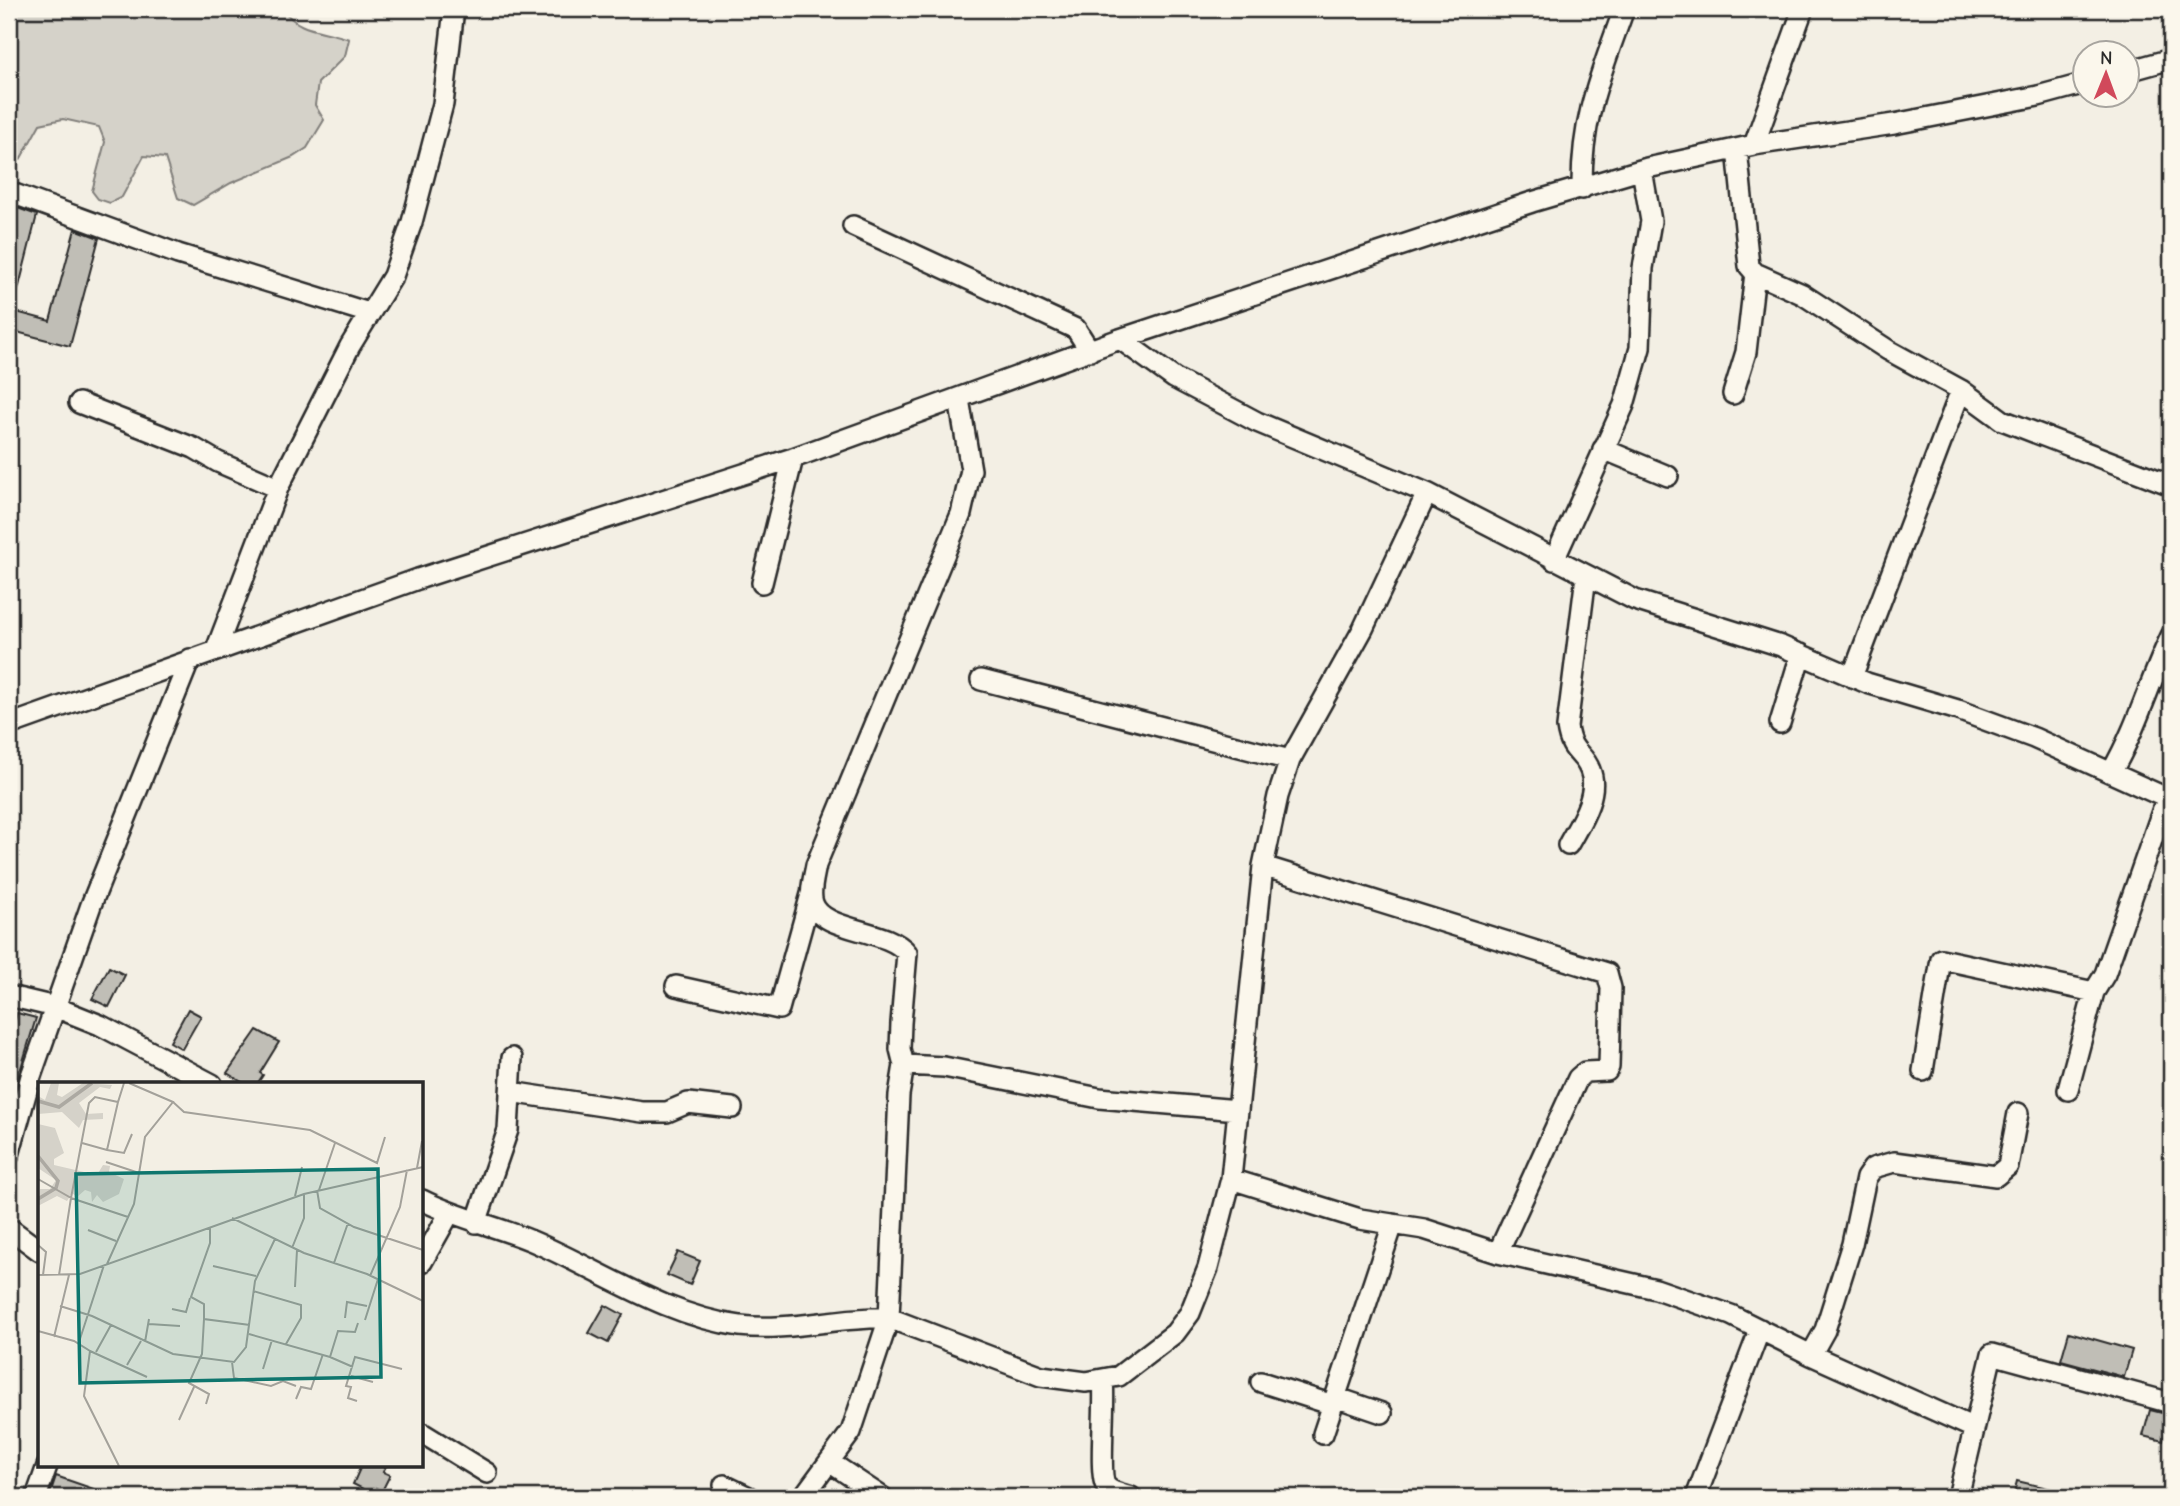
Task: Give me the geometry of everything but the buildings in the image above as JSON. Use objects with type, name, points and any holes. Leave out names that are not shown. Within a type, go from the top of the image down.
[{"type":"street","points":[[216,650],[278,488],[369,313],[393,276],[430,159],[443,104],[454,9]]},
{"type":"street","points":[[1582,189],[1581,148],[1587,113],[1624,9]]},
{"type":"street","points":[[1803,9],[1746,147],[1749,266],[1755,273],[1802,294],[1888,350],[1961,390],[2002,420],[2171,485]]},
{"type":"street","points":[[2142,67],[2171,59]]},
{"type":"street","points":[[9,725],[418,579],[793,458],[1120,340],[1418,239],[1642,170],[1746,147],[1894,124],[2038,96],[2072,87]]},
{"type":"street","points":[[1553,560],[1624,405],[1640,348],[1643,268],[1651,221],[1642,170]]},
{"type":"street","points":[[9,192],[178,254],[369,313]]},
{"type":"street","points":[[853,226],[1076,329],[1090,351]]},
{"type":"street","points":[[1733,394],[1746,352],[1755,273]]},
{"type":"street","points":[[1120,340],[1174,378],[1257,422],[1426,493],[1636,600],[1801,654],[1852,677],[1958,710],[2112,771],[2169,798],[2105,974],[2094,992],[2068,1090]]},
{"type":"street","points":[[1852,677],[1961,390]]},
{"type":"street","points":[[676,986],[779,1009],[811,894],[816,865],[961,514],[971,470],[959,399]]},
{"type":"street","points":[[79,403],[194,448],[218,463],[278,488]]},
{"type":"street","points":[[1603,449],[1668,476]]},
{"type":"street","points":[[762,583],[793,458]]},
{"type":"street","points":[[424,1201],[449,1214],[528,1240],[676,1309],[740,1326],[786,1326],[889,1318],[1041,1376],[1086,1382],[1119,1376],[1175,1333],[1190,1312],[1208,1268],[1231,1179],[1263,866],[1278,796],[1290,760],[1363,629],[1426,493]]},
{"type":"street","points":[[1568,845],[1586,809],[1592,782],[1590,769],[1572,748],[1567,727],[1586,576]]},
{"type":"street","points":[[2112,771],[2126,746],[2144,696],[2171,636]]},
{"type":"street","points":[[1780,723],[1801,654]]},
{"type":"street","points":[[9,1155],[54,1007],[91,905],[190,659]]},
{"type":"street","points":[[981,680],[1290,760]]},
{"type":"street","points":[[1263,866],[1607,973],[1611,988],[1609,1067],[1607,1071],[1584,1072],[1578,1078],[1498,1253]]},
{"type":"street","points":[[803,1497],[831,1464],[851,1432],[889,1318],[899,1095],[904,1065],[901,1023],[907,953],[903,947],[886,938],[842,925],[817,911],[811,894]]},
{"type":"street","points":[[1923,1071],[1941,959],[2094,992]]},
{"type":"street","points":[[9,996],[54,1007],[100,1025],[208,1082]]},
{"type":"street","points":[[476,1223],[508,1130],[512,1058]]},
{"type":"street","points":[[904,1065],[944,1067],[1099,1098],[1238,1110]]},
{"type":"street","points":[[510,1092],[642,1112],[667,1112],[688,1102],[732,1108]]},
{"type":"street","points":[[1811,1355],[1825,1330],[1852,1244],[1866,1178],[1873,1168],[1894,1162],[1996,1177],[2008,1166],[2018,1114]]},
{"type":"street","points":[[1231,1179],[1360,1219],[1424,1229],[1498,1253],[1656,1289],[1759,1329],[1974,1428]]},
{"type":"street","points":[[424,1258],[449,1214]]},
{"type":"street","points":[[1323,1434],[1393,1224]]},
{"type":"street","points":[[9,1228],[38,1250]]},
{"type":"street","points":[[1696,1497],[1759,1329]]},
{"type":"street","points":[[1961,1497],[1992,1354],[2171,1403]]},
{"type":"street","points":[[1103,1380],[1106,1403],[1102,1477],[1110,1489],[1131,1497]]},
{"type":"street","points":[[1261,1382],[1382,1413]]},
{"type":"street","points":[[424,1434],[487,1474]]},
{"type":"street","points":[[831,1464],[882,1497]]},
{"type":"street","points":[[36,1497],[46,1468]]},
{"type":"street","points":[[723,1485],[749,1497]]},
{"type":"shaded area","points":[[9,9],[283,9],[289,17],[304,26],[349,39],[345,56],[318,83],[315,105],[324,120],[307,148],[293,157],[231,183],[193,205],[178,198],[165,158],[144,156],[122,197],[110,203],[98,199],[92,191],[105,142],[99,127],[63,119],[40,124],[20,160],[9,163]]}]
